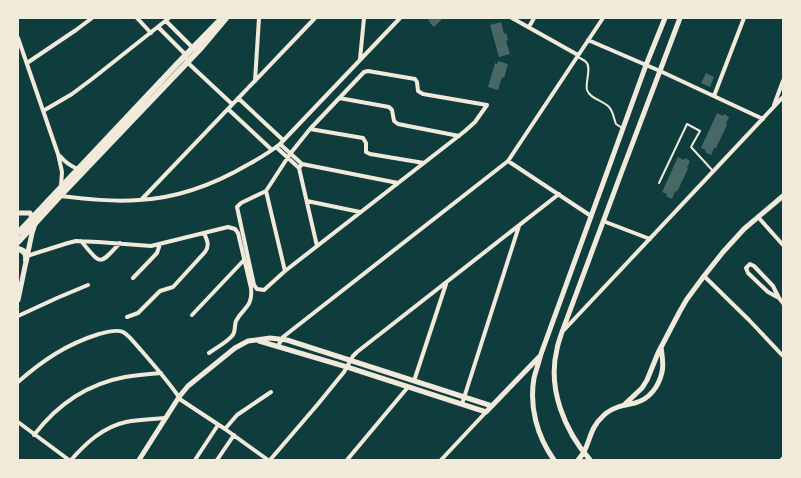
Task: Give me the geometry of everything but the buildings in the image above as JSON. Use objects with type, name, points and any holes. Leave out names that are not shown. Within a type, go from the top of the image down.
[{"type":"main road","points":[[18,242],[187,62],[195,50],[222,18]]},
{"type":"main road","points":[[18,233],[186,55],[195,50],[212,35],[226,18]]},
{"type":"main road","points":[[18,249],[22,250],[27,258]]},
{"type":"street","points":[[27,63],[92,18]]},
{"type":"street","points":[[137,18],[151,33]]},
{"type":"street","points":[[255,81],[259,18]]},
{"type":"street","points":[[141,200],[314,18]]},
{"type":"street","points":[[360,59],[364,18]]},
{"type":"street","points":[[53,196],[141,200],[186,192],[205,186],[236,171],[276,147],[400,18]]},
{"type":"street","points":[[512,18],[578,56]]},
{"type":"street","points":[[529,27],[534,18]]},
{"type":"street","points":[[278,346],[281,339],[508,161],[603,18]]},
{"type":"street","points":[[554,460],[539,433],[534,416],[532,396],[534,377],[623,128],[665,18]]},
{"type":"street","points":[[590,460],[566,425],[558,401],[555,380],[556,350],[680,18]]},
{"type":"street","points":[[714,96],[744,18]]},
{"type":"street","points":[[43,111],[72,94],[167,19],[195,50]]},
{"type":"street","points":[[158,27],[186,55],[187,62],[232,104]]},
{"type":"street","points":[[18,38],[58,154],[62,172],[61,187]]},
{"type":"street","points":[[588,40],[660,71],[763,119]]},
{"type":"street","points":[[368,71],[415,79],[418,82],[418,90],[420,93],[486,105],[475,122],[459,136],[285,271],[264,290],[257,289],[254,284],[237,208],[241,203],[266,191],[289,156],[310,129],[339,98],[364,72],[368,71]]},
{"type":"street","points":[[774,107],[783,81]]},
{"type":"street","points":[[562,332],[783,97]]},
{"type":"street","points":[[238,98],[283,140]]},
{"type":"street","points":[[339,98],[389,107],[392,110],[394,121],[398,124],[459,136]]},
{"type":"street","points":[[228,109],[300,166],[398,183]]},
{"type":"street","points":[[310,129],[361,138],[365,141],[366,152],[370,154],[424,163]]},
{"type":"street","points":[[58,154],[65,162],[78,169]]},
{"type":"street","points":[[508,161],[591,216]]},
{"type":"street","points":[[300,166],[317,246]]},
{"type":"street","points":[[266,191],[285,271]]},
{"type":"street","points":[[18,382],[43,361],[69,346],[91,337],[114,331],[120,331],[128,335],[161,373],[179,397],[269,460],[318,404],[357,352],[559,194]]},
{"type":"street","points":[[624,405],[642,388],[647,380],[661,346],[688,298],[704,276],[744,229],[783,196]]},
{"type":"street","points":[[307,201],[360,212]]},
{"type":"street","points":[[18,213],[30,213],[34,224],[18,300]]},
{"type":"street","points":[[758,217],[783,245]]},
{"type":"street","points":[[603,221],[650,239]]},
{"type":"street","points":[[462,404],[519,226]]},
{"type":"street","points":[[27,258],[68,243],[120,243],[151,246],[228,227],[235,229],[238,233],[251,288],[250,301],[238,319],[232,336],[209,353]]},
{"type":"street","points":[[127,317],[138,313],[160,291],[173,287],[207,250],[208,244],[204,233]]},
{"type":"street","points":[[81,242],[97,260],[106,258],[120,243]]},
{"type":"street","points":[[133,278],[157,253],[160,244]]},
{"type":"street","points":[[192,315],[244,260]]},
{"type":"street","points":[[779,298],[768,292],[748,273],[746,268],[748,265],[750,264],[754,266],[773,286],[783,303]]},
{"type":"street","points":[[704,276],[740,310],[783,356]]},
{"type":"street","points":[[414,381],[446,283]]},
{"type":"street","points":[[18,316],[88,285]]},
{"type":"street","points":[[139,460],[179,397],[188,386],[235,348],[252,340],[270,338],[281,339],[492,406]]},
{"type":"street","points":[[252,340],[261,341],[347,367],[486,412]]},
{"type":"street","points":[[578,460],[584,452],[594,426],[605,414],[624,405],[644,399],[656,388],[663,366],[661,346]]},
{"type":"street","points":[[441,460],[541,354]]},
{"type":"street","points":[[34,434],[56,410],[74,397],[93,387],[125,377],[161,373]]},
{"type":"street","points":[[347,460],[408,387]]},
{"type":"street","points":[[225,429],[237,415],[271,392]]},
{"type":"street","points":[[18,422],[70,460],[96,436],[111,427],[126,422],[166,418]]},
{"type":"street","points":[[195,460],[218,425]]},
{"type":"street","points":[[217,460],[234,435]]},
{"type":"lane","points":[[578,56],[587,62],[589,66],[586,83],[590,95],[608,105],[611,109],[616,124],[623,128]]},
{"type":"lane","points":[[659,183],[687,124],[700,131],[690,148],[714,171]]}]
